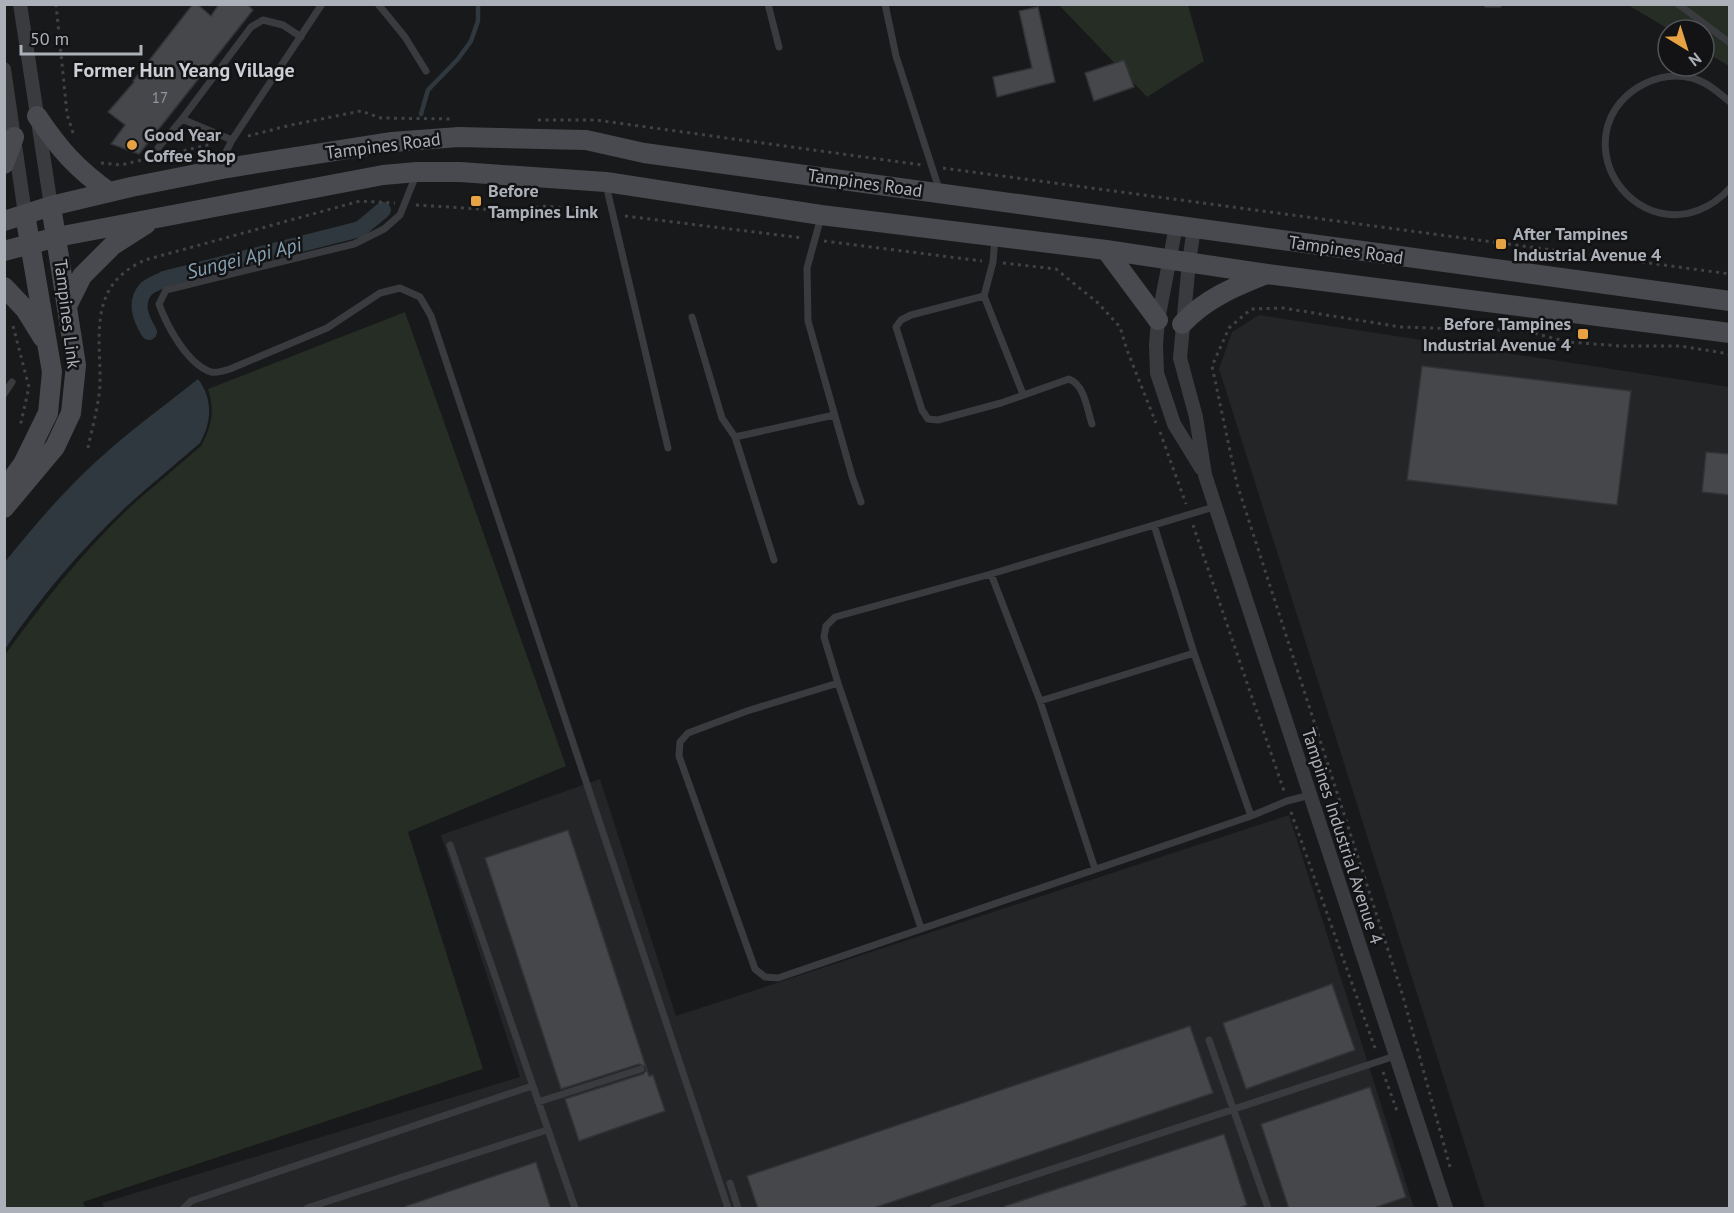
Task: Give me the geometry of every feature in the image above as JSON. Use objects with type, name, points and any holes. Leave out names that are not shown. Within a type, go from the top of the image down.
[{"type":"main road","points":[[37,116],[59,149],[84,174],[109,192]]},
{"type":"main road","points":[[4,164],[14,137]]},
{"type":"main road","name":"Tampines Road","points":[[4,221],[51,206],[109,192],[226,168],[392,142],[459,137],[586,140],[644,153],[1730,301]]},
{"type":"main road","name":"Tampines Road","points":[[4,251],[57,237],[383,175],[417,172],[526,175],[606,182],[821,215],[995,235],[1267,274],[1730,333]]},
{"type":"main road","name":"Tampines Link","points":[[4,508],[55,447],[71,413],[76,365],[51,206]]},
{"type":"main road","name":"Tampines Link","points":[[4,490],[23,464],[48,413],[52,372],[25,214]]},
{"type":"main road","points":[[68,304],[82,276],[113,245],[155,219]]},
{"type":"main road","points":[[1106,250],[1158,320]]},
{"type":"main road","points":[[1182,324],[1193,312],[1231,288],[1267,274]]},
{"type":"main road","points":[[4,287],[25,309],[48,345]]},
{"type":"street","points":[[20,4],[51,206]]},
{"type":"street","points":[[4,69],[25,214]]},
{"type":"street","name":"Tampines Industrial Avenue 4","points":[[1185,227],[1179,261],[1158,320],[1157,373],[1174,424],[1205,475]]},
{"type":"street","name":"Tampines Industrial Avenue 4","points":[[1185,227],[1179,261],[1182,324],[1180,358],[1196,417],[1205,475],[1446,1209]]},
{"type":"lane","points":[[226,168],[225,154],[232,140],[322,4]]},
{"type":"lane","points":[[378,4],[405,37],[426,71]]},
{"type":"lane","points":[[768,4],[779,46]]},
{"type":"lane","points":[[885,4],[896,56],[941,194]]},
{"type":"lane","points":[[1487,4],[1499,4]]},
{"type":"lane","points":[[1678,4],[1730,43]]},
{"type":"lane","points":[[158,148],[251,27],[263,20],[283,25],[301,37]]},
{"type":"lane","points":[[1730,102],[1713,87],[1691,78],[1667,76],[1644,83],[1625,97],[1611,117],[1605,141],[1607,163],[1616,183],[1630,199],[1649,210],[1670,215],[1692,213],[1712,204],[1730,188]]},
{"type":"lane","points":[[182,119],[232,140]]},
{"type":"lane","points":[[417,172],[400,215],[384,230],[354,244],[166,290],[159,304],[165,321],[195,364],[213,373],[230,369],[327,328],[380,293],[400,288],[420,297],[435,327],[728,1209]]},
{"type":"lane","points":[[606,182],[668,448]]},
{"type":"lane","points":[[821,215],[807,268],[808,321],[861,502]]},
{"type":"lane","points":[[995,235],[993,262],[984,296],[1023,394]]},
{"type":"lane","points":[[984,296],[911,315],[901,320],[896,327],[922,410],[928,418],[938,420],[1001,403],[1069,379],[1076,382],[1080,388],[1092,424]]},
{"type":"lane","points":[[692,317],[722,418],[735,436],[774,560]]},
{"type":"lane","points":[[4,394],[12,382]]},
{"type":"lane","points":[[735,436],[834,415]]},
{"type":"lane","points":[[921,928],[838,683],[825,637],[826,626],[835,617],[991,574],[1214,507]]},
{"type":"lane","points":[[1154,525],[1194,653],[1251,816]]},
{"type":"lane","points":[[991,574],[1040,701],[1095,869]]},
{"type":"lane","points":[[1040,701],[1194,653]]},
{"type":"lane","points":[[838,683],[747,711],[688,733],[680,742],[679,756],[755,969],[765,977],[778,978],[1251,816],[1287,801],[1310,795]]},
{"type":"lane","points":[[450,845],[575,1209]]},
{"type":"lane","points":[[1209,1040],[1268,1209]]},
{"type":"lane","points":[[934,1209],[1395,1056]]},
{"type":"lane","points":[[538,1102],[641,1069]]},
{"type":"lane","points":[[184,1209],[191,1201],[532,1086]]},
{"type":"lane","points":[[307,1209],[547,1130]]},
{"type":"lane","points":[[730,1184],[738,1209]]},
{"type":"path","points":[[56,4],[67,114],[73,135]]},
{"type":"path","points":[[932,166],[1730,274]]},
{"type":"path","points":[[88,448],[100,386],[98,339],[101,310],[111,287],[124,272],[145,260],[360,201],[513,211],[546,206],[1056,269],[1098,303],[1120,327],[1127,351],[1169,453],[1287,801],[1398,1113]]},
{"type":"path","points":[[1450,1168],[1402,993],[1237,484],[1212,366],[1228,328],[1251,309],[1283,308],[1401,327],[1526,332],[1568,342],[1620,346],[1680,346],[1730,354]]},
{"type":"shaded area","points":[[1059,5],[1188,5],[1204,61],[1147,97]]},
{"type":"shaded area","points":[[1628,5],[1729,5],[1729,66],[1716,58],[1716,18],[1656,18],[1656,22]]},
{"type":"shaded area","points":[[405,312],[566,766],[408,832],[483,1069],[83,1202],[85,1208],[5,1208],[5,655],[48,598],[95,543],[128,509],[201,446],[208,432],[211,418],[208,389]]},
{"type":"shaded area","points":[[1259,315],[1729,387],[1729,1208],[1485,1208],[1219,369],[1232,332]]},
{"type":"shaded area","points":[[198,379],[206,394],[209,410],[207,427],[200,443],[127,506],[93,539],[32,611],[5,649],[5,562],[44,516],[98,459]]},
{"type":"shaded area","points":[[600,779],[676,1016],[1289,815],[1414,1208],[104,1208],[102,1203],[520,1077],[441,835]]},
{"type":"building","points":[[193,4],[197,4],[211,16],[219,4],[247,4],[253,10],[139,154],[111,144],[125,125],[108,112],[134,82]]},
{"type":"building","points":[[1038,7],[1055,82],[997,97],[993,77],[1032,68],[1019,11]]},
{"type":"building","points":[[1124,60],[1134,87],[1094,101],[1085,73]]},
{"type":"building","points":[[1422,366],[1631,391],[1617,505],[1407,480]]},
{"type":"building","points":[[1706,452],[1730,454],[1730,495],[1702,492]]},
{"type":"building","points":[[568,830],[649,1076],[653,1075],[665,1111],[579,1141],[565,1099],[643,1074],[646,1067],[639,1064],[561,1089],[485,858]]},
{"type":"building","points":[[1332,984],[1355,1050],[1246,1089],[1223,1023]]},
{"type":"building","points":[[1190,1026],[1213,1093],[871,1209],[758,1209],[747,1176]]},
{"type":"building","points":[[1370,1087],[1406,1197],[1371,1209],[1289,1209],[1261,1124]]},
{"type":"building","points":[[1224,1134],[1247,1205],[1237,1209],[1005,1209],[1005,1206]]},
{"type":"building","points":[[536,1162],[551,1209],[406,1209],[406,1206]]},
{"type":"waterway","name":"Sungei Api Api","points":[[421,114],[428,90],[458,59],[471,41],[478,21],[478,4]]},
{"type":"waterway","name":"Sungei Api Api","points":[[149,332],[141,316],[140,300],[142,294],[152,285],[164,279],[360,229],[383,210]]},
{"type":"place","name":"Good Year Coffee Shop","points":[[132,145]]},
{"type":"place","name":"Before Tampines Link","points":[[476,201]]},
{"type":"place","name":"After Tampines Industrial Avenue 4","points":[[1501,244]]},
{"type":"place","name":"Before Tampines Industrial Avenue 4","points":[[1583,334]]},
{"type":"district","name":"Former Hun Yeang Village","points":[[184,70]]}]
